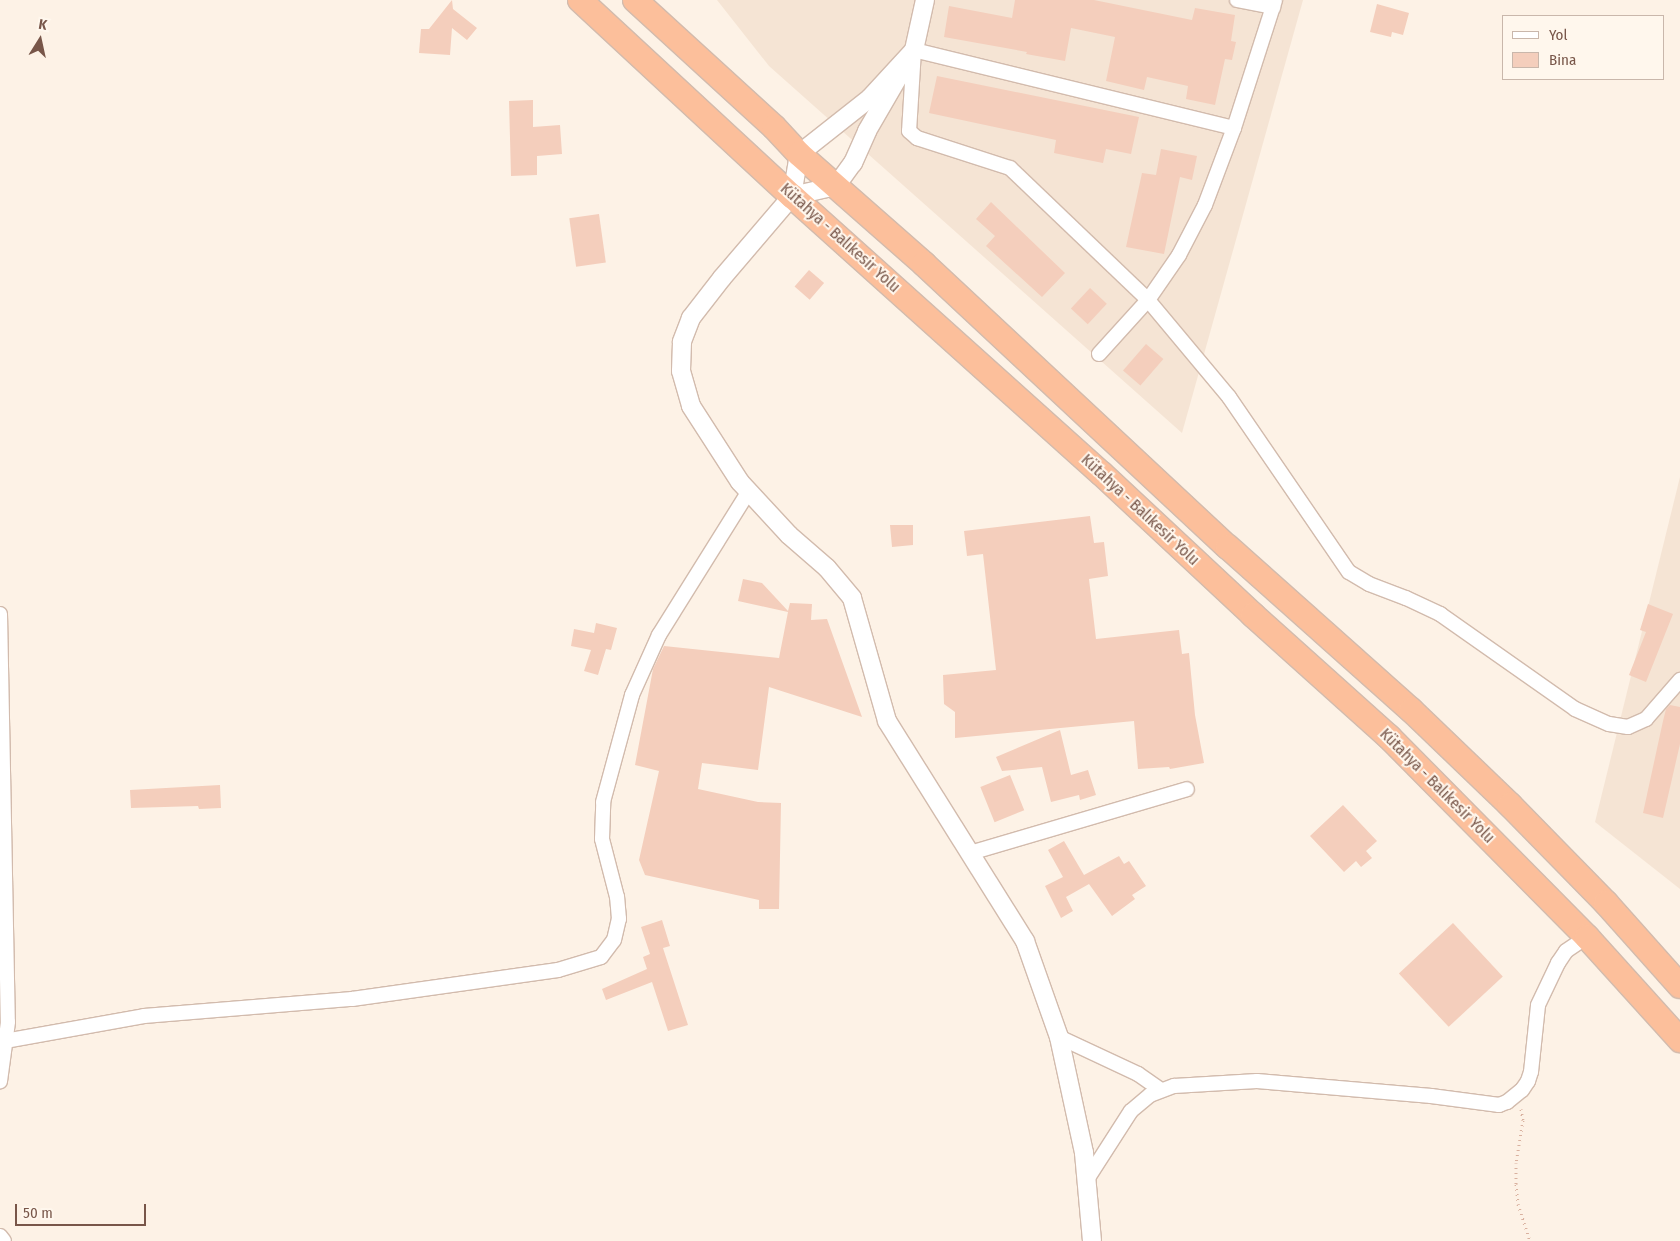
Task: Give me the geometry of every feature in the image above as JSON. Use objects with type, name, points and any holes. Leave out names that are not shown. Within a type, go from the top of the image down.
[{"type":"highway","name":"Kütahya - Balıkesir Yolu","points":[[580,0],[792,196],[1095,467],[1253,616],[1389,737],[1587,937],[1680,1040]]},
{"type":"highway","name":"Kütahya - Balıkesir Yolu","points":[[635,0],[774,127],[799,154],[924,264],[1228,547],[1411,710],[1510,805],[1599,896],[1680,986]]},
{"type":"street","points":[[925,0],[914,50],[909,131],[917,138],[1010,168],[1148,300],[1229,397],[1349,572],[1369,584],[1406,598],[1440,614],[1575,709],[1609,724],[1628,727],[1646,719],[1680,680]]},
{"type":"street","points":[[1099,354],[1148,300],[1180,255],[1205,205],[1234,128],[1274,3],[1237,0]]},
{"type":"street","points":[[792,196],[836,186],[853,164],[867,131],[914,50]]},
{"type":"street","points":[[914,50],[870,98],[799,154],[792,196],[722,278],[696,312],[682,342],[681,371],[691,406],[740,482],[789,535],[827,568],[852,598],[887,721],[1026,941],[1059,1037],[1084,1153],[1092,1241]]},
{"type":"street","points":[[914,50],[1234,128]]},
{"type":"street","points":[[5,1041],[144,1016],[362,998],[558,970],[601,957],[614,940],[619,919],[618,897],[602,840],[603,802],[632,695],[659,635],[749,491]]},
{"type":"street","points":[[0,614],[8,1022],[0,1081]]},
{"type":"street","points":[[970,853],[1186,789]]},
{"type":"street","points":[[1086,1181],[1131,1111],[1140,1102],[1161,1090],[1187,1084],[1256,1081],[1431,1096],[1499,1105],[1515,1097],[1522,1090],[1531,1072],[1538,1005],[1566,950],[1587,937]]},
{"type":"street","points":[[1059,1037],[1138,1074],[1161,1090]]},
{"type":"street","points":[[0,1236],[4,1241]]},
{"type":"path","points":[[1515,1097],[1523,1120],[1516,1163],[1518,1204],[1530,1241]]},
{"type":"shaded area","points":[[717,0],[1303,0],[1182,433],[769,66]]},
{"type":"shaded area","points":[[1680,477],[1680,889],[1595,822]]},
{"type":"building","points":[[452,0],[453,9],[477,28],[467,40],[452,28],[450,55],[419,53],[421,29],[429,29]]},
{"type":"building","points":[[1015,0],[1094,0],[1192,20],[1195,8],[1235,15],[1231,41],[1236,42],[1232,60],[1225,59],[1215,105],[1186,99],[1188,86],[1147,77],[1144,90],[1106,81],[1115,37],[1071,28],[1065,61],[944,37],[949,6],[1012,18]]},
{"type":"building","points":[[1377,4],[1409,13],[1403,35],[1392,32],[1391,37],[1370,32]]},
{"type":"building","points":[[937,76],[1139,117],[1131,154],[1106,149],[1103,163],[1078,158],[1054,153],[1056,140],[929,113]]},
{"type":"building","points":[[533,100],[533,127],[560,125],[562,154],[537,156],[537,175],[511,176],[509,101]]},
{"type":"building","points":[[1161,149],[1197,156],[1192,180],[1180,177],[1164,254],[1126,247],[1142,173],[1156,175]]},
{"type":"building","points":[[991,202],[1065,273],[1042,297],[986,246],[995,236],[976,219]]},
{"type":"building","points":[[599,214],[606,263],[576,267],[569,218]]},
{"type":"building","points":[[809,270],[824,283],[810,300],[795,287]]},
{"type":"building","points":[[1090,288],[1107,304],[1088,324],[1071,308]]},
{"type":"building","points":[[1146,344],[1163,359],[1140,386],[1123,370]]},
{"type":"building","points":[[1090,516],[1094,543],[1104,542],[1108,576],[1089,579],[1096,639],[1179,630],[1182,654],[1189,653],[1195,715],[1204,763],[1170,769],[1169,767],[1138,769],[1134,721],[955,738],[955,712],[944,704],[943,675],[996,670],[983,554],[967,556],[964,531]]},
{"type":"building","points":[[890,525],[913,525],[913,545],[892,547]]},
{"type":"building","points":[[743,579],[762,583],[788,611],[790,603],[812,604],[811,620],[827,619],[862,717],[769,687],[758,770],[702,763],[698,789],[758,802],[781,803],[779,909],[759,909],[759,900],[645,875],[639,860],[659,771],[635,765],[653,669],[664,646],[779,658],[788,612],[738,601]]},
{"type":"building","points":[[1648,604],[1673,614],[1646,682],[1629,675],[1646,632],[1640,630]]},
{"type":"building","points":[[596,623],[617,628],[611,650],[606,649],[598,675],[584,671],[591,650],[571,646],[574,629],[594,633]]},
{"type":"building","points":[[1670,705],[1680,707],[1680,744],[1663,818],[1643,813],[1666,709]]},
{"type":"building","points":[[1060,730],[1071,775],[1088,770],[1096,795],[1080,800],[1079,795],[1051,802],[1042,767],[1002,771],[996,757]]},
{"type":"building","points":[[1010,775],[1024,810],[995,822],[980,787]]},
{"type":"building","points":[[220,785],[221,808],[199,809],[198,806],[131,808],[130,790]]},
{"type":"building","points":[[1343,805],[1377,841],[1366,851],[1372,858],[1361,867],[1356,861],[1344,872],[1310,836]]},
{"type":"building","points":[[1064,841],[1084,875],[1119,856],[1124,864],[1129,861],[1146,886],[1132,895],[1135,899],[1112,916],[1089,884],[1066,897],[1073,911],[1061,918],[1045,886],[1063,877],[1048,850]]},
{"type":"building","points":[[662,920],[670,946],[663,948],[688,1025],[668,1031],[652,982],[606,1000],[602,989],[647,969],[643,957],[650,954],[641,927]]},
{"type":"building","points":[[1453,923],[1503,976],[1449,1027],[1399,973]]}]
